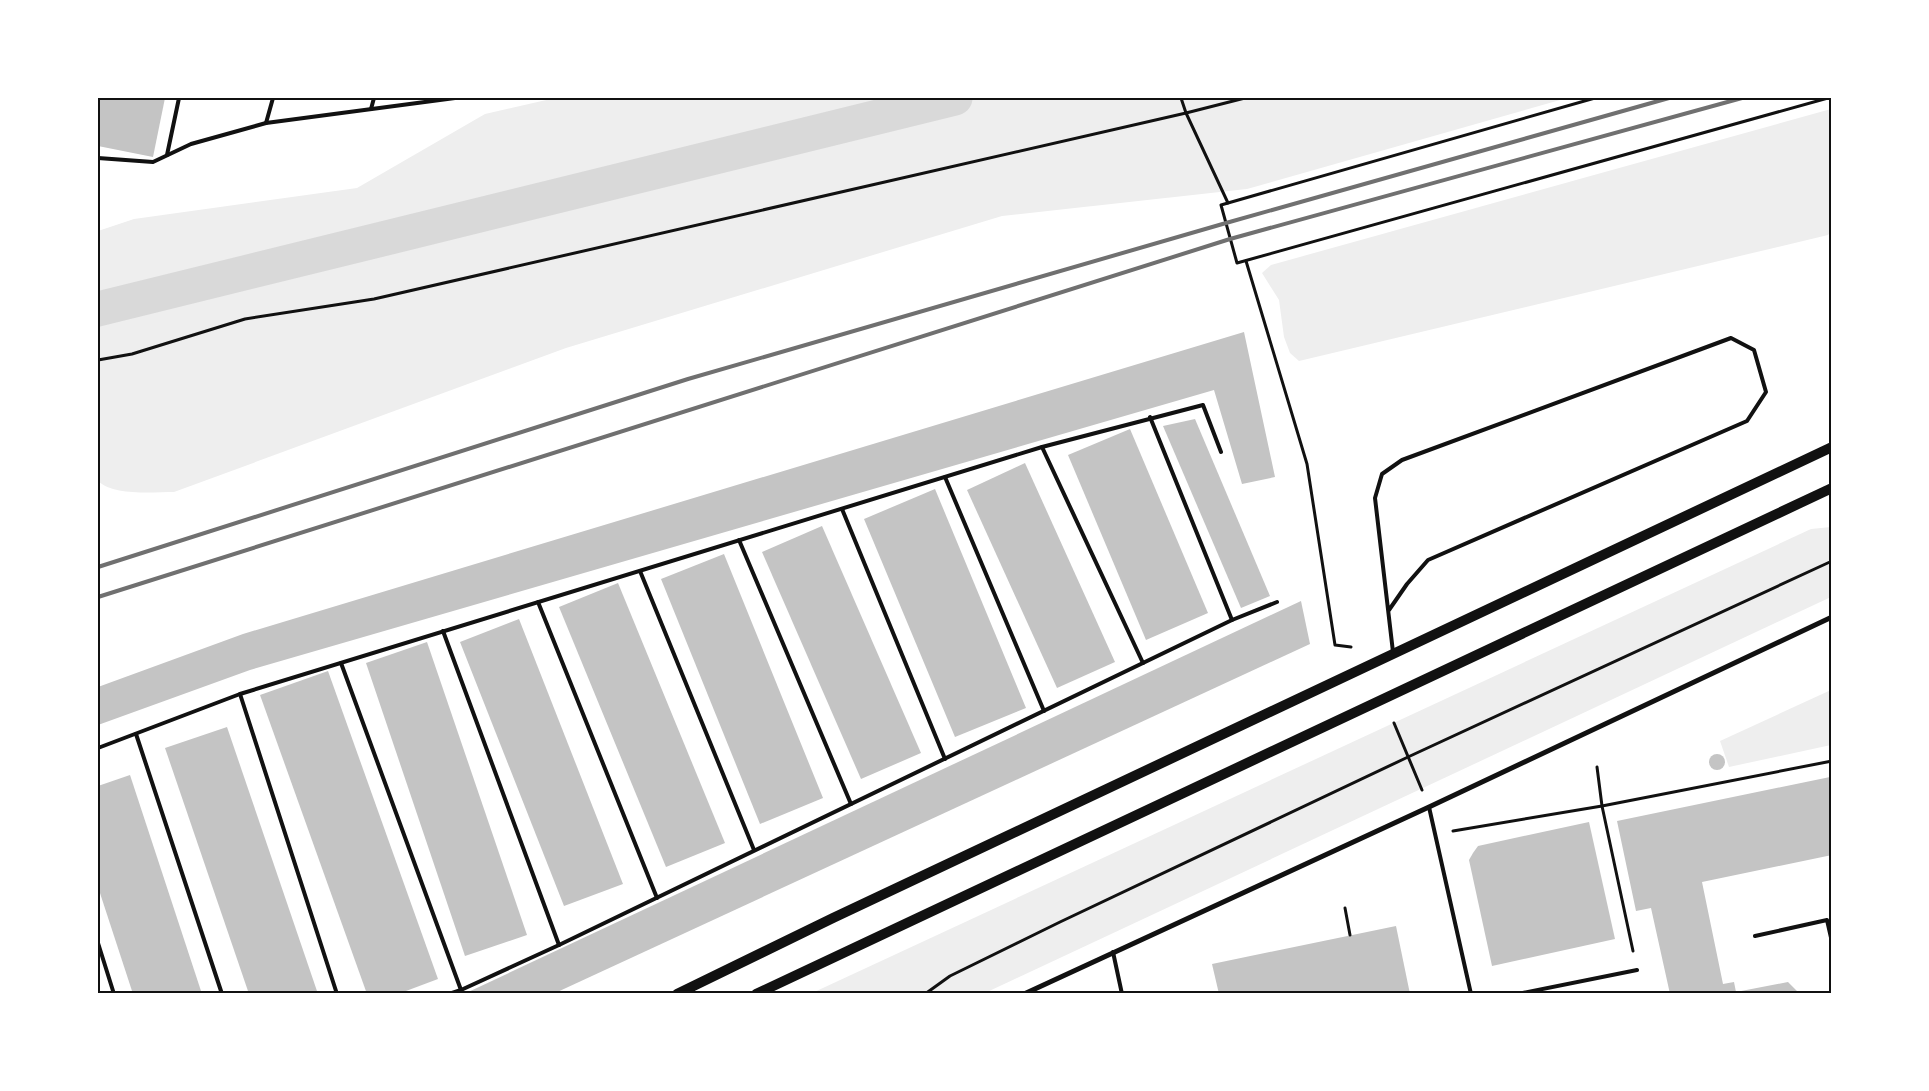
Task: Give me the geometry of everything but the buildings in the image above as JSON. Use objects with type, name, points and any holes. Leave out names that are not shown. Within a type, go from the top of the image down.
[{"type":"main road","points":[[677,994],[842,913],[1832,447]]},
{"type":"main road","points":[[756,994],[1832,488]]},
{"type":"street","points":[[1024,994],[1832,616]]},
{"type":"lane","points":[[167,155],[179,98]]},
{"type":"lane","points":[[266,123],[273,98]]},
{"type":"lane","points":[[372,109],[374,98]]},
{"type":"lane","points":[[98,158],[153,162],[191,144],[266,123],[456,98]]},
{"type":"lane","points":[[1389,610],[1407,584],[1428,560],[1748,421],[1766,392],[1754,350],[1731,338],[1402,460],[1382,474],[1375,498],[1394,653]]},
{"type":"lane","points":[[98,748],[240,694],[1042,447],[1150,417],[1203,404],[1221,452]]},
{"type":"lane","points":[[1150,417],[1232,620]]},
{"type":"lane","points":[[1042,447],[1143,663]]},
{"type":"lane","points":[[945,477],[1044,711]]},
{"type":"lane","points":[[842,509],[945,759]]},
{"type":"lane","points":[[738,540],[851,804]]},
{"type":"lane","points":[[640,570],[754,850]]},
{"type":"lane","points":[[538,602],[657,898]]},
{"type":"lane","points":[[449,994],[559,945],[1232,620],[1277,602]]},
{"type":"lane","points":[[444,631],[559,945]]},
{"type":"lane","points":[[341,663],[461,990]]},
{"type":"lane","points":[[240,694],[337,994]]},
{"type":"lane","points":[[136,734],[222,994]]},
{"type":"lane","points":[[1429,806],[1471,994]]},
{"type":"lane","points":[[1755,936],[1827,920],[1832,942]]},
{"type":"lane","points":[[98,943],[114,994]]},
{"type":"lane","points":[[1113,951],[1122,994]]},
{"type":"lane","points":[[1518,994],[1637,970]]},
{"type":"path","points":[[1181,98],[1186,113],[1228,203]]},
{"type":"path","points":[[98,360],[132,354],[245,319],[374,299],[1245,98]]},
{"type":"path","points":[[1595,98],[1221,205],[1237,263],[1828,98]]},
{"type":"path","points":[[1246,261],[1307,464],[1335,645]]},
{"type":"path","points":[[925,994],[950,976],[1408,757],[1832,561]]},
{"type":"path","points":[[1394,723],[1429,806]]},
{"type":"path","points":[[1436,834],[1602,806],[1832,761]]},
{"type":"path","points":[[1597,767],[1602,806],[1630,936]]},
{"type":"path","points":[[1345,908],[1350,935]]},
{"type":"shaded area","points":[[555,98],[1567,98],[1247,189],[1002,216],[566,348],[174,492],[123,491],[105,486],[98,481],[98,231],[134,219],[357,188],[485,114]]},
{"type":"shaded area","points":[[1831,109],[1832,230],[1828,235],[1299,361],[1290,353],[1284,337],[1279,300],[1262,273],[1271,265]]},
{"type":"shaded area","points":[[1831,527],[1831,597],[985,993],[810,994],[1811,529]]},
{"type":"shaded area","points":[[1831,690],[1831,745],[1729,767],[1720,741]]},
{"type":"waterway","points":[[98,309],[955,98]]},
{"type":"railway","points":[[98,567],[688,379],[1226,223],[1669,98]]},
{"type":"railway","points":[[98,597],[1230,239],[1742,98]]}]
